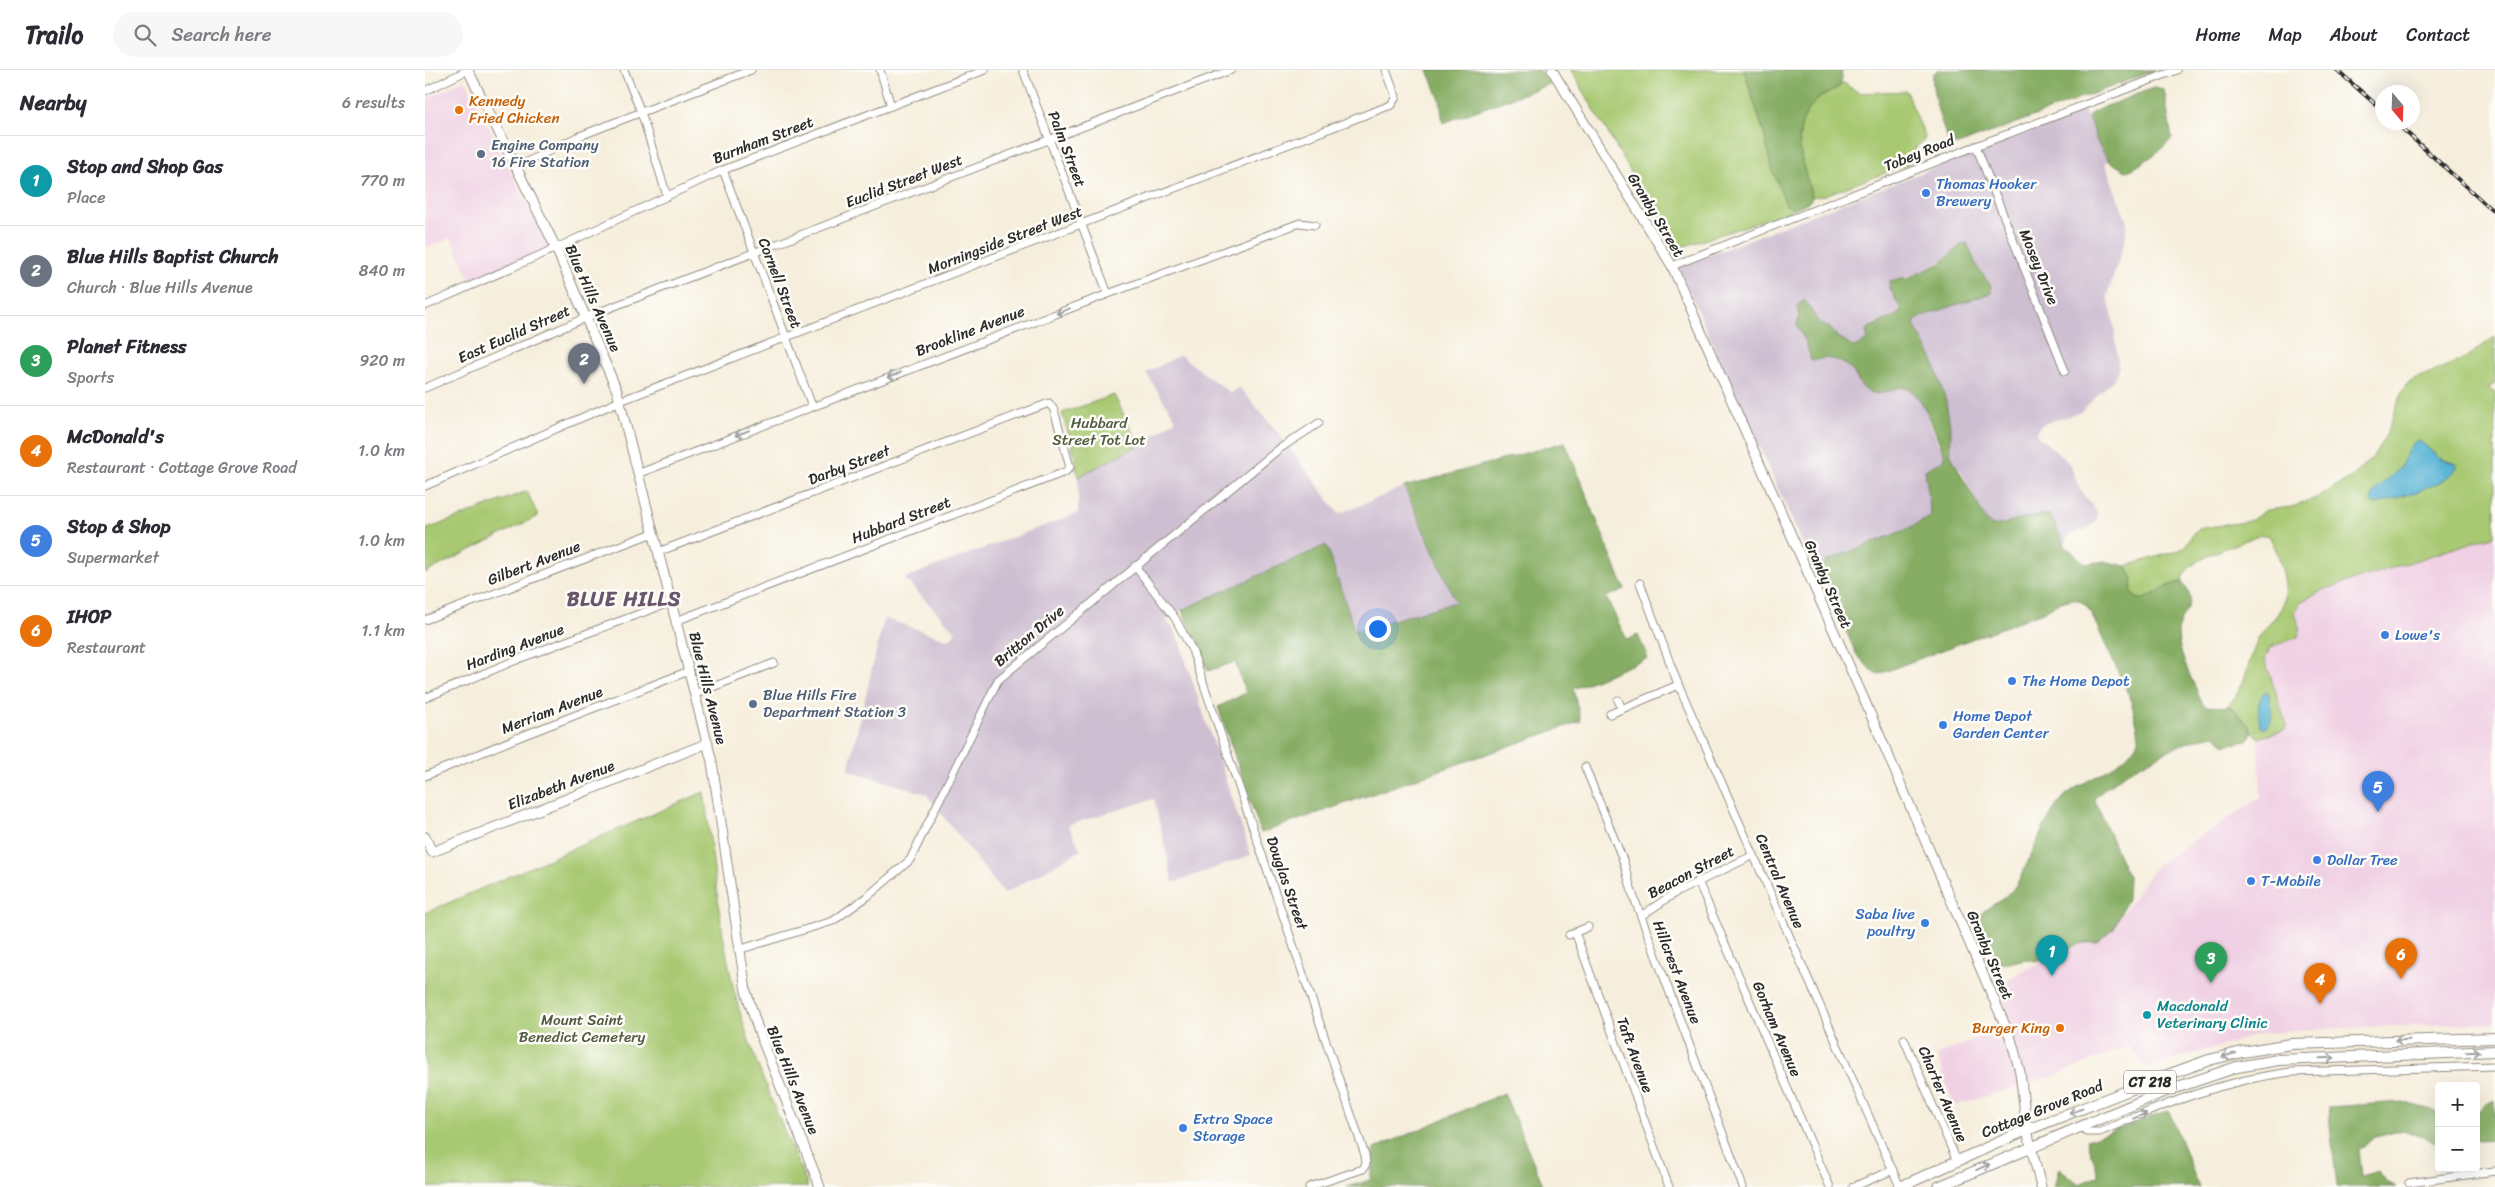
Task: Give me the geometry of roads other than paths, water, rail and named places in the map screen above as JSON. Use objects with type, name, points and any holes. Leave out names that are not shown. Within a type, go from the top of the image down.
[{"type":"main road","name":"Blue Hills Avenue","points":[[468,70],[556,248],[611,372],[708,743],[738,950],[750,1008],[820,1187]]},
{"type":"main road","name":"Granby Street","points":[[1552,70],[1672,266],[2000,1012],[2018,1062],[2027,1130],[2041,1187]]},
{"type":"main road","name":"Elizabeth Avenue","points":[[428,853],[708,743]]},
{"type":"main road","points":[[425,837],[428,853]]},
{"type":"main road","points":[[2450,1053],[2451,1038]]},
{"type":"main road","name":"Cottage Grove Road","points":[[1900,1187],[2027,1130],[2209,1060],[2277,1045],[2495,1038]]},
{"type":"main road","points":[[2277,1045],[2278,1060]]},
{"type":"main road","name":"Cottage Grove Road","points":[[1938,1187],[2031,1146],[2212,1074],[2278,1060],[2495,1052]]},
{"type":"street","points":[[425,92],[468,70]]},
{"type":"street","points":[[624,70],[641,112],[667,196]]},
{"type":"street","points":[[880,70],[891,106]]},
{"type":"street","name":"Burnham Street","points":[[425,306],[556,248],[723,170],[985,70]]},
{"type":"street","name":"Palm Street","points":[[1023,70],[1108,294]]},
{"type":"street","name":"Euclid Street West","points":[[586,317],[1231,70]]},
{"type":"street","name":"Morningside Street West","points":[[425,486],[620,401],[1387,107],[1396,100],[1396,94],[1386,70]]},
{"type":"street","name":"Tobey Road","points":[[1672,266],[1976,146],[2177,70]]},
{"type":"street","points":[[517,167],[577,137],[746,71]]},
{"type":"street","name":"Mosey Drive","points":[[1976,146],[2065,371]]},
{"type":"street","name":"Cornell Street","points":[[723,170],[812,406]]},
{"type":"street","name":"Brookline Avenue","points":[[637,474],[812,406],[1300,223],[1315,225]]},
{"type":"street","name":"East Euclid Street","points":[[425,388],[586,317]]},
{"type":"street","name":"Darby Street","points":[[658,552],[1049,403]]},
{"type":"street","name":"Hubbard Street","points":[[676,621],[1065,472],[1070,467],[1053,410],[1049,403]]},
{"type":"street","name":"Britton Drive","points":[[738,950],[833,921],[867,896],[910,860],[998,680],[1279,449],[1319,423]]},
{"type":"street","name":"Gilbert Avenue","points":[[425,620],[653,533]]},
{"type":"street","name":"Douglas Street","points":[[1135,566],[1175,618],[1192,650],[1365,1155],[1366,1164],[1363,1169],[1309,1187]]},
{"type":"street","name":"Central Avenue","points":[[1640,583],[1678,685],[1900,1187]]},
{"type":"street","name":"Harding Avenue","points":[[425,698],[521,658],[671,602]]},
{"type":"street","points":[[695,694],[774,663]]},
{"type":"street","name":"Merriam Avenue","points":[[425,776],[689,671]]},
{"type":"street","points":[[1610,714],[1678,685]]},
{"type":"street","points":[[1617,700],[1622,709]]},
{"type":"street","name":"Hillcrest Avenue","points":[[1585,767],[1623,860],[1641,916],[1743,1187]]},
{"type":"street","name":"Beacon Street","points":[[1641,916],[1659,902],[1698,881],[1754,855]]},
{"type":"street","name":"Gorham Avenue","points":[[1698,881],[1830,1187]]},
{"type":"street","name":"Taft Avenue","points":[[1588,927],[1572,934],[1669,1187]]},
{"type":"street","name":"Charter Avenue","points":[[1904,1038],[1957,1161]]},
{"type":"street","points":[[2353,1056],[2353,1070]]},
{"type":"street","name":"Cottage Grove Road","points":[[2082,1126],[2087,1132],[2100,1132],[2222,1085],[2261,1076],[2353,1070],[2495,1066]]},
{"type":"street","points":[[2163,1092],[2168,1105]]},
{"type":"street","points":[[1853,1187],[1893,1170]]},
{"type":"street","points":[[2409,1183],[2495,1171]]},
{"type":"water","points":[[2419,440],[2440,459],[2457,464],[2454,472],[2435,485],[2374,505],[2371,502],[2375,492],[2399,469],[2409,448],[2415,441]]},
{"type":"water","points":[[2266,691],[2269,694],[2271,717],[2268,725],[2262,728],[2258,709],[2260,699]]},
{"type":"railway","points":[[2337,70],[2375,104]]},
{"type":"railway","points":[[2404,130],[2495,213]]},
{"type":"place","name":"Kennedy Fried Chicken","points":[[459,110]]},
{"type":"place","name":"Engine Company 16 Fire Station","points":[[481,154]]},
{"type":"place","name":"Thomas Hooker Brewery","points":[[1926,193]]},
{"type":"place","name":"Blue Hills Baptist Church","points":[[584,384]]},
{"type":"place","name":"Lowe's","points":[[2385,635]]},
{"type":"place","name":"The Home Depot","points":[[2012,681]]},
{"type":"place","name":"Blue Hills Fire Department Station 3","points":[[753,704]]},
{"type":"place","name":"Home Depot Garden Center","points":[[1943,725]]},
{"type":"place","name":"Stop & Shop","points":[[2378,812]]},
{"type":"place","name":"Dollar Tree","points":[[2317,860]]},
{"type":"place","name":"T-Mobile","points":[[2251,881]]},
{"type":"place","name":"Saba live poultry","points":[[1925,923]]},
{"type":"place","name":"Stop and Shop Gas","points":[[2052,976]]},
{"type":"place","name":"IHOP","points":[[2401,979]]},
{"type":"place","name":"Planet Fitness","points":[[2211,983]]},
{"type":"place","name":"McDonald's","points":[[2320,1004]]},
{"type":"place","name":"Macdonald Veterinary Clinic","points":[[2147,1015]]},
{"type":"place","name":"Burger King","points":[[2060,1028]]},
{"type":"place","name":"Extra Space Storage","points":[[1183,1128]]},
{"type":"district","name":"BLUE HILLS","points":[[624,599]]},
{"type":"park label","name":"Hubbard Street Tot Lot","points":[[1099,432]]},
{"type":"park label","name":"Mount Saint Benedict Cemetery","points":[[582,1028]]}]
